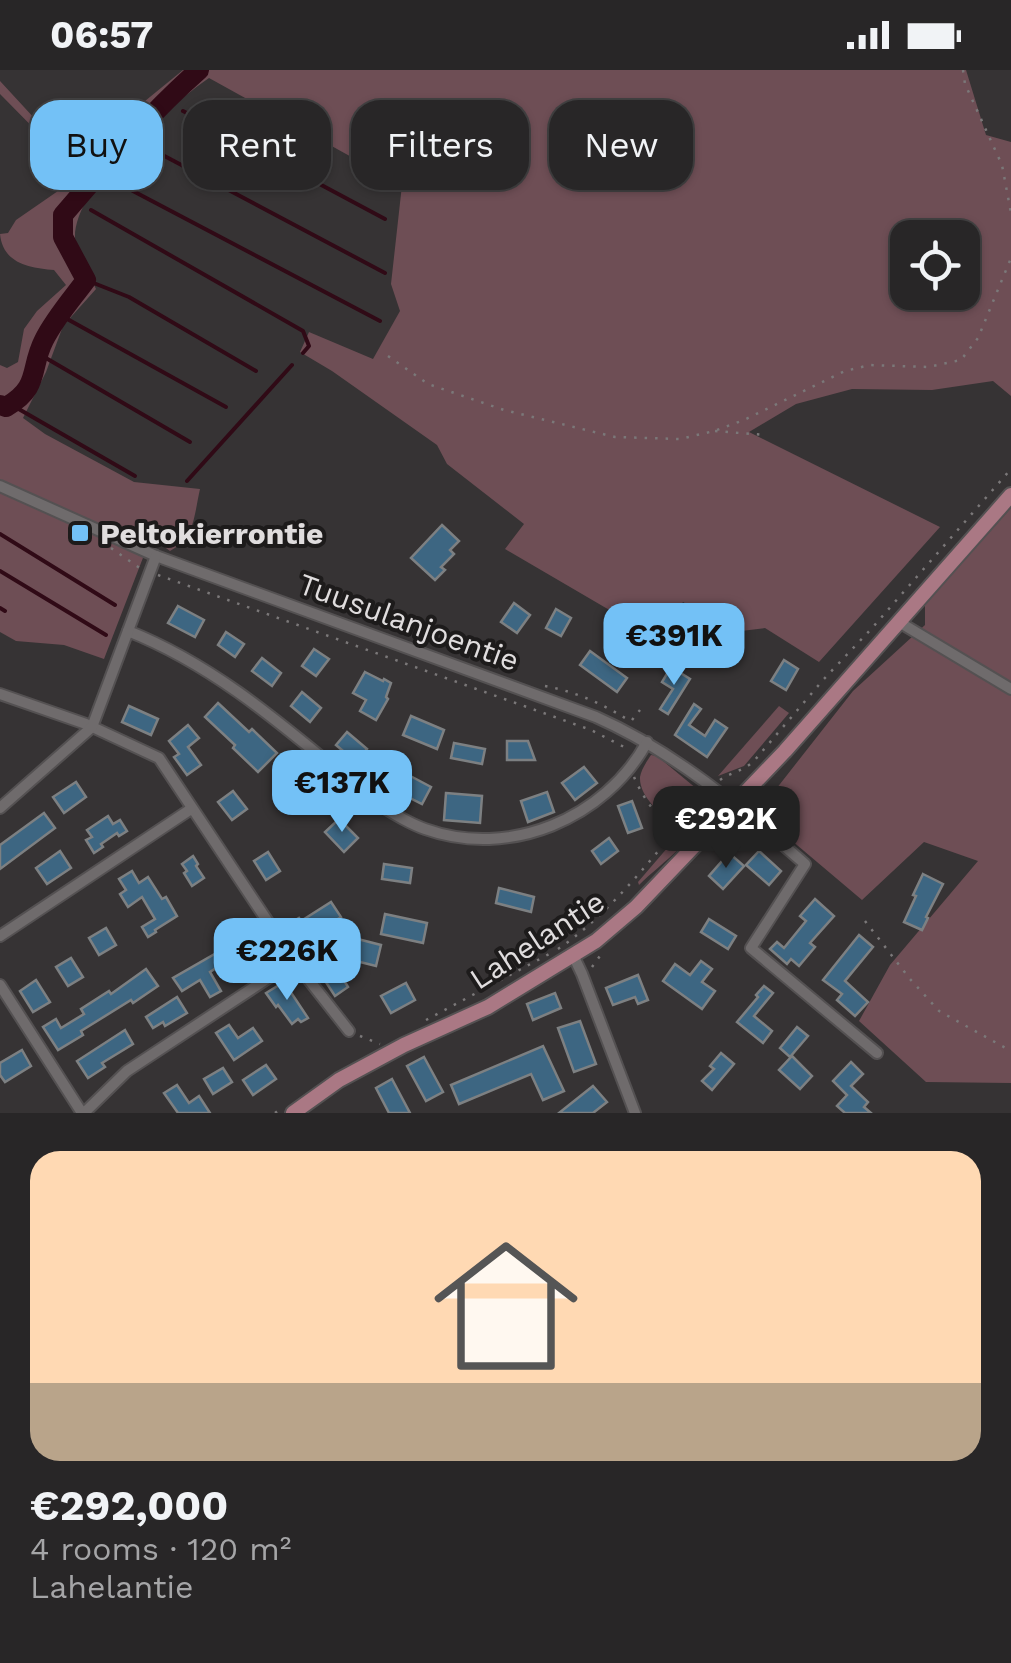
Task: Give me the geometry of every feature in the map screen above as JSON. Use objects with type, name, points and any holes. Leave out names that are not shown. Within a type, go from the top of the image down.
[{"type":"main road","name":"Lahelantie","points":[[292,1107],[404,1045],[488,1007],[596,941],[636,907],[811,722],[1011,495]]},
{"type":"street","name":"Tuusulanjoentie","points":[[0,486],[156,556],[596,717],[647,742],[734,804],[805,864],[751,948],[876,1053]]},
{"type":"street","points":[[0,808],[92,727],[156,556]]},
{"type":"street","points":[[899,622],[1011,689]]},
{"type":"street","points":[[128,632],[200,665],[240,692],[377,803],[399,818],[440,833],[490,839],[515,836],[578,814],[617,784],[647,742]]},
{"type":"street","points":[[0,694],[92,727],[159,758],[294,961],[349,1031]]},
{"type":"street","points":[[0,936],[192,810]]},
{"type":"street","points":[[573,955],[636,1113]]},
{"type":"street","points":[[0,985],[83,1113],[127,1071],[294,961]]},
{"type":"path","points":[[963,70],[965,84],[1002,165],[1011,213]]},
{"type":"path","points":[[388,356],[428,384],[504,410],[615,436],[680,439],[714,431],[780,404],[845,371],[870,365],[928,367],[960,360],[978,338],[1011,258]]},
{"type":"path","points":[[714,431],[765,435]]},
{"type":"path","points":[[416,1026],[587,929],[621,896],[713,788],[725,776],[754,761],[1011,469]]},
{"type":"path","points":[[110,548],[149,572],[591,730],[639,756],[644,764],[634,777],[638,787],[656,815],[674,831]]},
{"type":"path","points":[[631,721],[640,710]]},
{"type":"path","points":[[865,921],[939,1011],[1011,1051]]},
{"type":"path","points":[[349,1031],[380,1044]]},
{"type":"path","points":[[275,1113],[292,1107]]},
{"type":"shaded area","points":[[183,70],[966,70],[986,135],[1011,142],[1011,396],[993,381],[932,390],[852,389],[796,404],[749,432],[940,527],[819,662],[765,628],[733,632],[683,602],[659,639],[505,549],[524,524],[447,464],[437,445],[300,352],[309,332],[373,359],[400,311],[391,284],[401,190],[529,190],[529,100],[351,100],[351,157],[331,146],[331,100],[249,100],[209,78],[163,114],[163,100],[146,100]]},
{"type":"shaded area","points":[[0,81],[30,114],[30,124],[0,94]]},
{"type":"shaded area","points":[[59,190],[93,190],[79,217],[75,238],[96,289],[63,326],[23,418],[134,482],[200,489],[192,525],[178,546],[170,551],[151,537],[104,659],[64,645],[16,641],[0,632],[0,365],[7,368],[18,362],[24,329],[37,311],[66,285],[54,270],[27,266],[6,252],[0,234],[8,233],[16,220]]},
{"type":"shaded area","points":[[1011,508],[1011,1083],[926,1082],[859,1021],[890,965],[978,861],[924,842],[862,900],[758,812],[853,691],[925,625],[925,603]]},
{"type":"shaded area","points":[[779,706],[789,713],[744,766],[718,776]]},
{"type":"shaded area","points":[[651,755],[697,789],[700,796],[677,825],[672,825],[651,804],[643,791],[641,774]]},
{"type":"shaded area","points":[[705,804],[688,839],[639,885],[638,882]]},
{"type":"building","points":[[442,525],[459,541],[450,550],[454,554],[441,567],[445,570],[435,580],[411,558]]},
{"type":"building","points":[[514,603],[530,615],[517,633],[501,622]]},
{"type":"building","points":[[178,606],[204,620],[195,637],[168,623]]},
{"type":"building","points":[[556,609],[571,618],[561,636],[546,628]]},
{"type":"building","points":[[226,632],[244,644],[235,657],[218,645]]},
{"type":"building","points":[[707,634],[730,648],[721,662],[698,648]]},
{"type":"building","points":[[314,649],[329,659],[316,676],[302,666]]},
{"type":"building","points":[[590,651],[627,678],[617,692],[580,665]]},
{"type":"building","points":[[262,658],[281,673],[272,686],[252,671]]},
{"type":"building","points":[[784,660],[798,669],[786,690],[771,681]]},
{"type":"building","points":[[671,667],[690,679],[668,714],[660,709],[673,689],[662,682]]},
{"type":"building","points":[[365,672],[391,683],[388,699],[376,720],[360,711],[366,700],[353,693]]},
{"type":"building","points":[[302,692],[321,708],[310,722],[291,706]]},
{"type":"building","points":[[218,703],[277,753],[258,772],[205,717]]},
{"type":"building","points":[[694,704],[701,709],[689,725],[705,736],[715,720],[727,728],[707,757],[675,735]]},
{"type":"building","points":[[129,706],[158,719],[151,735],[122,722]]},
{"type":"building","points":[[411,716],[444,730],[437,749],[403,735]]},
{"type":"building","points":[[188,725],[199,738],[188,747],[201,765],[187,775],[174,757],[179,754],[169,741]]},
{"type":"building","points":[[347,732],[367,749],[356,762],[336,745]]},
{"type":"building","points":[[507,741],[528,741],[535,760],[507,760]]},
{"type":"building","points":[[454,743],[485,749],[482,764],[451,758]]},
{"type":"building","points":[[584,767],[597,783],[575,800],[562,783]]},
{"type":"building","points":[[294,768],[315,788],[296,808],[275,788]]},
{"type":"building","points":[[399,770],[431,787],[422,804],[390,788]]},
{"type":"building","points":[[76,782],[86,797],[64,813],[53,797]]},
{"type":"building","points":[[233,791],[247,809],[232,820],[218,802]]},
{"type":"building","points":[[547,792],[554,812],[528,822],[521,801]]},
{"type":"building","points":[[446,793],[482,796],[480,823],[444,820]]},
{"type":"building","points":[[632,801],[642,828],[628,833],[618,806]]},
{"type":"building","points":[[44,813],[55,828],[0,869],[0,845]]},
{"type":"building","points":[[108,816],[113,824],[120,820],[127,831],[119,836],[117,833],[94,853],[86,840],[92,837],[87,830]]},
{"type":"building","points":[[339,819],[358,838],[344,852],[325,832]]},
{"type":"building","points":[[609,838],[618,851],[601,864],[592,851]]},
{"type":"building","points":[[60,851],[71,868],[47,884],[36,868]]},
{"type":"building","points":[[759,851],[781,871],[769,885],[746,865]]},
{"type":"building","points":[[268,852],[280,871],[266,880],[254,861]]},
{"type":"building","points":[[729,853],[744,866],[723,889],[709,876]]},
{"type":"building","points":[[193,856],[204,878],[192,886],[182,864]]},
{"type":"building","points":[[384,864],[412,868],[410,883],[382,879]]},
{"type":"building","points":[[132,871],[139,883],[148,877],[177,916],[148,937],[142,927],[155,919],[142,897],[128,907],[120,894],[126,890],[119,879]]},
{"type":"building","points":[[923,874],[943,884],[922,930],[904,922]]},
{"type":"building","points":[[499,888],[534,897],[531,912],[496,903]]},
{"type":"building","points":[[815,899],[834,916],[810,943],[815,947],[799,966],[791,959],[787,964],[770,949],[777,942],[784,948],[806,921],[800,916]]},
{"type":"building","points":[[331,902],[341,917],[320,930],[316,925],[297,936],[289,924]]},
{"type":"building","points":[[385,914],[427,923],[423,943],[381,934]]},
{"type":"building","points":[[709,919],[736,936],[728,949],[701,932]]},
{"type":"building","points":[[106,928],[116,945],[99,955],[89,938]]},
{"type":"building","points":[[240,929],[252,947],[244,953],[248,959],[237,966],[232,958],[210,972],[221,991],[210,997],[200,980],[182,991],[173,978],[225,948],[221,941]]},
{"type":"building","points":[[338,934],[381,945],[376,966],[332,955]]},
{"type":"building","points":[[859,935],[873,947],[845,981],[868,1002],[855,1016],[837,1000],[842,994],[823,980]]},
{"type":"building","points":[[71,958],[83,977],[68,986],[56,967]]},
{"type":"building","points":[[701,961],[712,969],[702,982],[715,991],[702,1009],[663,981],[675,964],[690,975]]},
{"type":"building","points":[[336,967],[348,987],[335,996],[322,976]]},
{"type":"building","points":[[146,969],[158,986],[81,1031],[83,1035],[58,1050],[43,1027],[56,1019],[61,1028],[84,1014],[81,1009]]},
{"type":"building","points":[[638,975],[648,1000],[638,1004],[635,997],[613,1005],[606,988]]},
{"type":"building","points":[[36,980],[50,1002],[33,1012],[20,991]]},
{"type":"building","points":[[284,982],[308,1018],[301,1022],[298,1019],[292,1024],[266,993]]},
{"type":"building","points":[[406,983],[415,1000],[391,1013],[381,996]]},
{"type":"building","points":[[764,986],[773,993],[754,1016],[772,1031],[763,1043],[737,1022]]},
{"type":"building","points":[[555,993],[561,1008],[533,1020],[527,1004]]},
{"type":"building","points":[[177,997],[187,1013],[165,1026],[163,1022],[153,1028],[146,1017]]},
{"type":"building","points":[[580,1021],[596,1064],[574,1072],[558,1028]]},
{"type":"building","points":[[229,1025],[238,1038],[253,1028],[262,1041],[234,1060],[216,1033]]},
{"type":"building","points":[[797,1027],[808,1036],[790,1057],[780,1048]]},
{"type":"building","points":[[125,1030],[133,1044],[102,1063],[105,1067],[88,1078],[77,1061]]},
{"type":"building","points":[[543,1046],[564,1091],[543,1100],[531,1074],[459,1104],[451,1085]]},
{"type":"building","points":[[22,1050],[31,1066],[5,1082],[0,1075],[0,1063]]},
{"type":"building","points":[[721,1053],[734,1064],[712,1090],[702,1081],[714,1069],[710,1066]]},
{"type":"building","points":[[792,1056],[812,1076],[800,1089],[779,1070]]},
{"type":"building","points":[[424,1057],[443,1092],[426,1101],[407,1066]]},
{"type":"building","points":[[851,1062],[863,1074],[851,1086],[868,1102],[864,1107],[871,1113],[845,1113],[837,1106],[847,1095],[833,1081]]},
{"type":"building","points":[[266,1065],[276,1079],[253,1095],[243,1080]]},
{"type":"building","points":[[223,1068],[232,1082],[213,1094],[204,1079]]},
{"type":"building","points":[[392,1079],[410,1113],[389,1113],[376,1088]]},
{"type":"building","points":[[177,1085],[189,1103],[199,1096],[210,1113],[178,1113],[164,1093]]},
{"type":"building","points":[[593,1086],[607,1102],[593,1113],[559,1113]]},
{"type":"waterway","points":[[186,70],[192,76]]},
{"type":"waterway","points":[[0,405],[6,407],[25,392],[48,332],[86,280],[63,237],[63,215],[145,122],[199,70]]},
{"type":"waterway","points":[[163,155],[385,273]]},
{"type":"waterway","points":[[331,190],[385,219]]},
{"type":"waterway","points":[[133,191],[380,321]]},
{"type":"waterway","points":[[91,210],[303,331],[309,346],[303,353]]},
{"type":"waterway","points":[[86,280],[129,297],[256,371]]},
{"type":"waterway","points":[[60,315],[226,407]]},
{"type":"waterway","points":[[39,354],[190,442]]},
{"type":"waterway","points":[[187,481],[292,365]]},
{"type":"waterway","points":[[10,404],[135,476]]},
{"type":"waterway","points":[[0,534],[115,605]]},
{"type":"waterway","points":[[0,571],[106,635]]},
{"type":"waterway","points":[[0,608],[5,611]]},
{"type":"place","name":"Peltokierrontie","points":[[80,533]]}]
